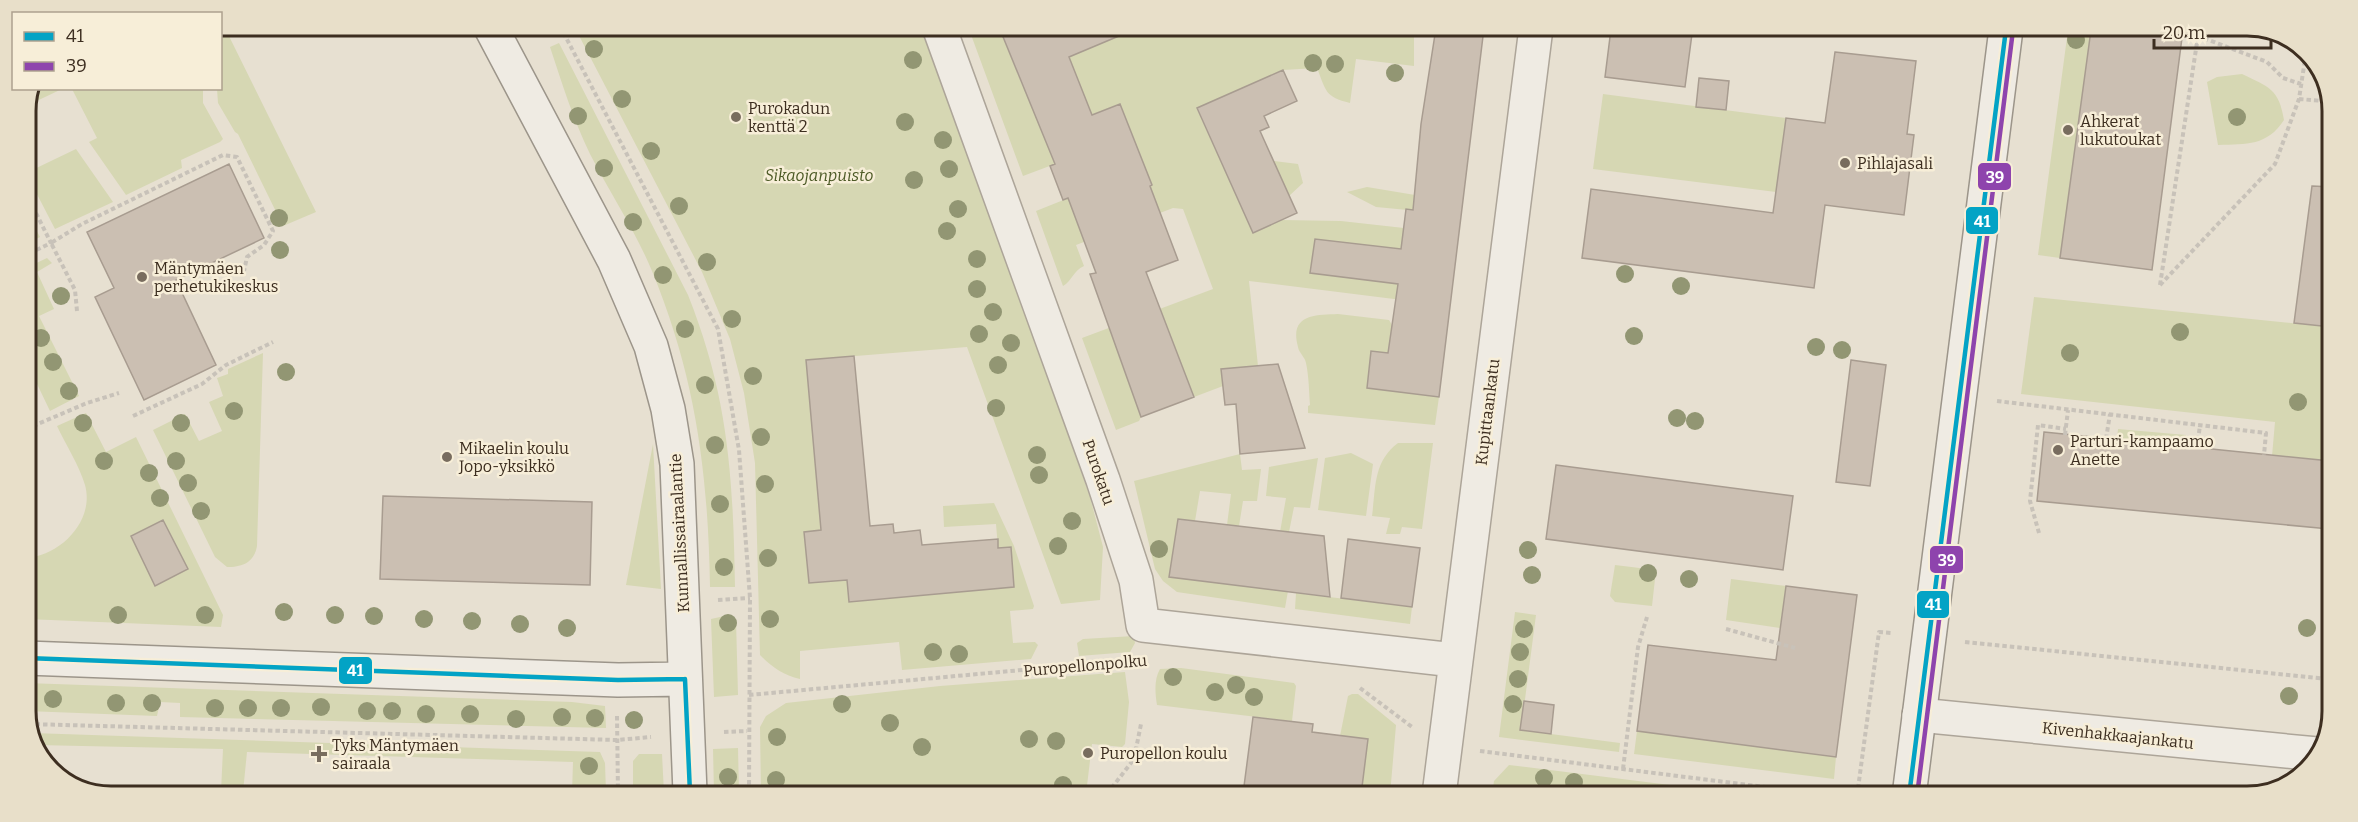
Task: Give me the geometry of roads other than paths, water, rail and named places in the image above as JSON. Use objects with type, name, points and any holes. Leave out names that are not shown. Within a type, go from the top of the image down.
[{"type":"street","name":"Kunnallissairaalantie","points":[[495,36],[614,260],[651,346],[668,409],[677,464],[690,786]]},
{"type":"street","name":"Purokatu","points":[[942,36],[1103,480],[1136,580],[1143,625],[1454,660]]},
{"type":"street","name":"Kupittaankatu","points":[[1440,786],[1454,660],[1535,36]]},
{"type":"street","points":[[1910,786],[2005,36]]},
{"type":"street","points":[[36,659],[198,667],[618,680],[685,679]]},
{"type":"street","name":"Kivenhakkaajankatu","points":[[1919,715],[2309,753]]},
{"type":"place","name":"Purokadun kenttä 2","points":[[736,117]]},
{"type":"place","name":"Ahkerat lukutoukat","points":[[2068,130]]},
{"type":"place","name":"Pihlajasali","points":[[1845,163]]},
{"type":"place","name":"Mäntymäen perhetukikeskus","points":[[142,277]]},
{"type":"place","name":"Parturi-kampaamo Anette","points":[[2058,450]]},
{"type":"place","name":"Mikaelin koulu Jopo-yksikkö","points":[[447,457]]},
{"type":"place","name":"Puropellon koulu","points":[[1088,753]]},
{"type":"place","name":"Tyks Mäntymäen sairaala","points":[[319,754]]},
{"type":"park label","name":"Sikaojanpuisto","points":[[819,175]]}]
